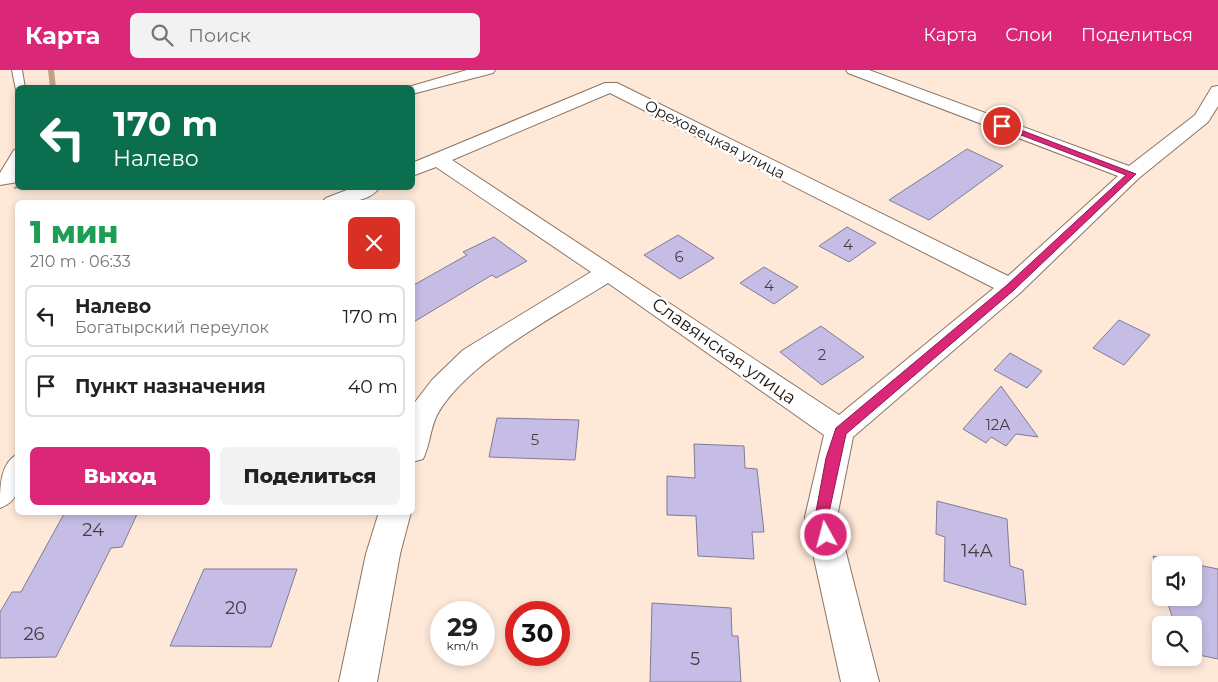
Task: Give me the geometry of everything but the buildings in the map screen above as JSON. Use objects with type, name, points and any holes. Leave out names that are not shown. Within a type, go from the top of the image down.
[{"type":"street","points":[[415,88],[487,70]]},
{"type":"street","points":[[854,70],[1132,174]]},
{"type":"street","name":"Ореховецкая улица","points":[[415,169],[611,87],[1011,287]]},
{"type":"street","points":[[860,682],[822,517],[832,458],[840,431],[1011,287],[1132,174],[1210,121],[1218,91]]},
{"type":"street","name":"Славянская улица","points":[[437,159],[608,272],[840,431]]},
{"type":"street","points":[[338,200],[364,190]]},
{"type":"street","points":[[415,440],[423,413],[442,387],[472,357],[608,272]]},
{"type":"street","points":[[0,494],[15,472]]},
{"type":"street","points":[[358,682],[383,554],[394,515]]},
{"type":"lane","points":[[17,70],[20,85]]},
{"type":"lane","points":[[7,178],[15,160]]},
{"type":"waterway","points":[[51,70],[53,85]]},
{"type":"route","points":[[826,535],[822,517],[832,458],[840,431],[1011,287],[1132,174],[1002,126]]}]
